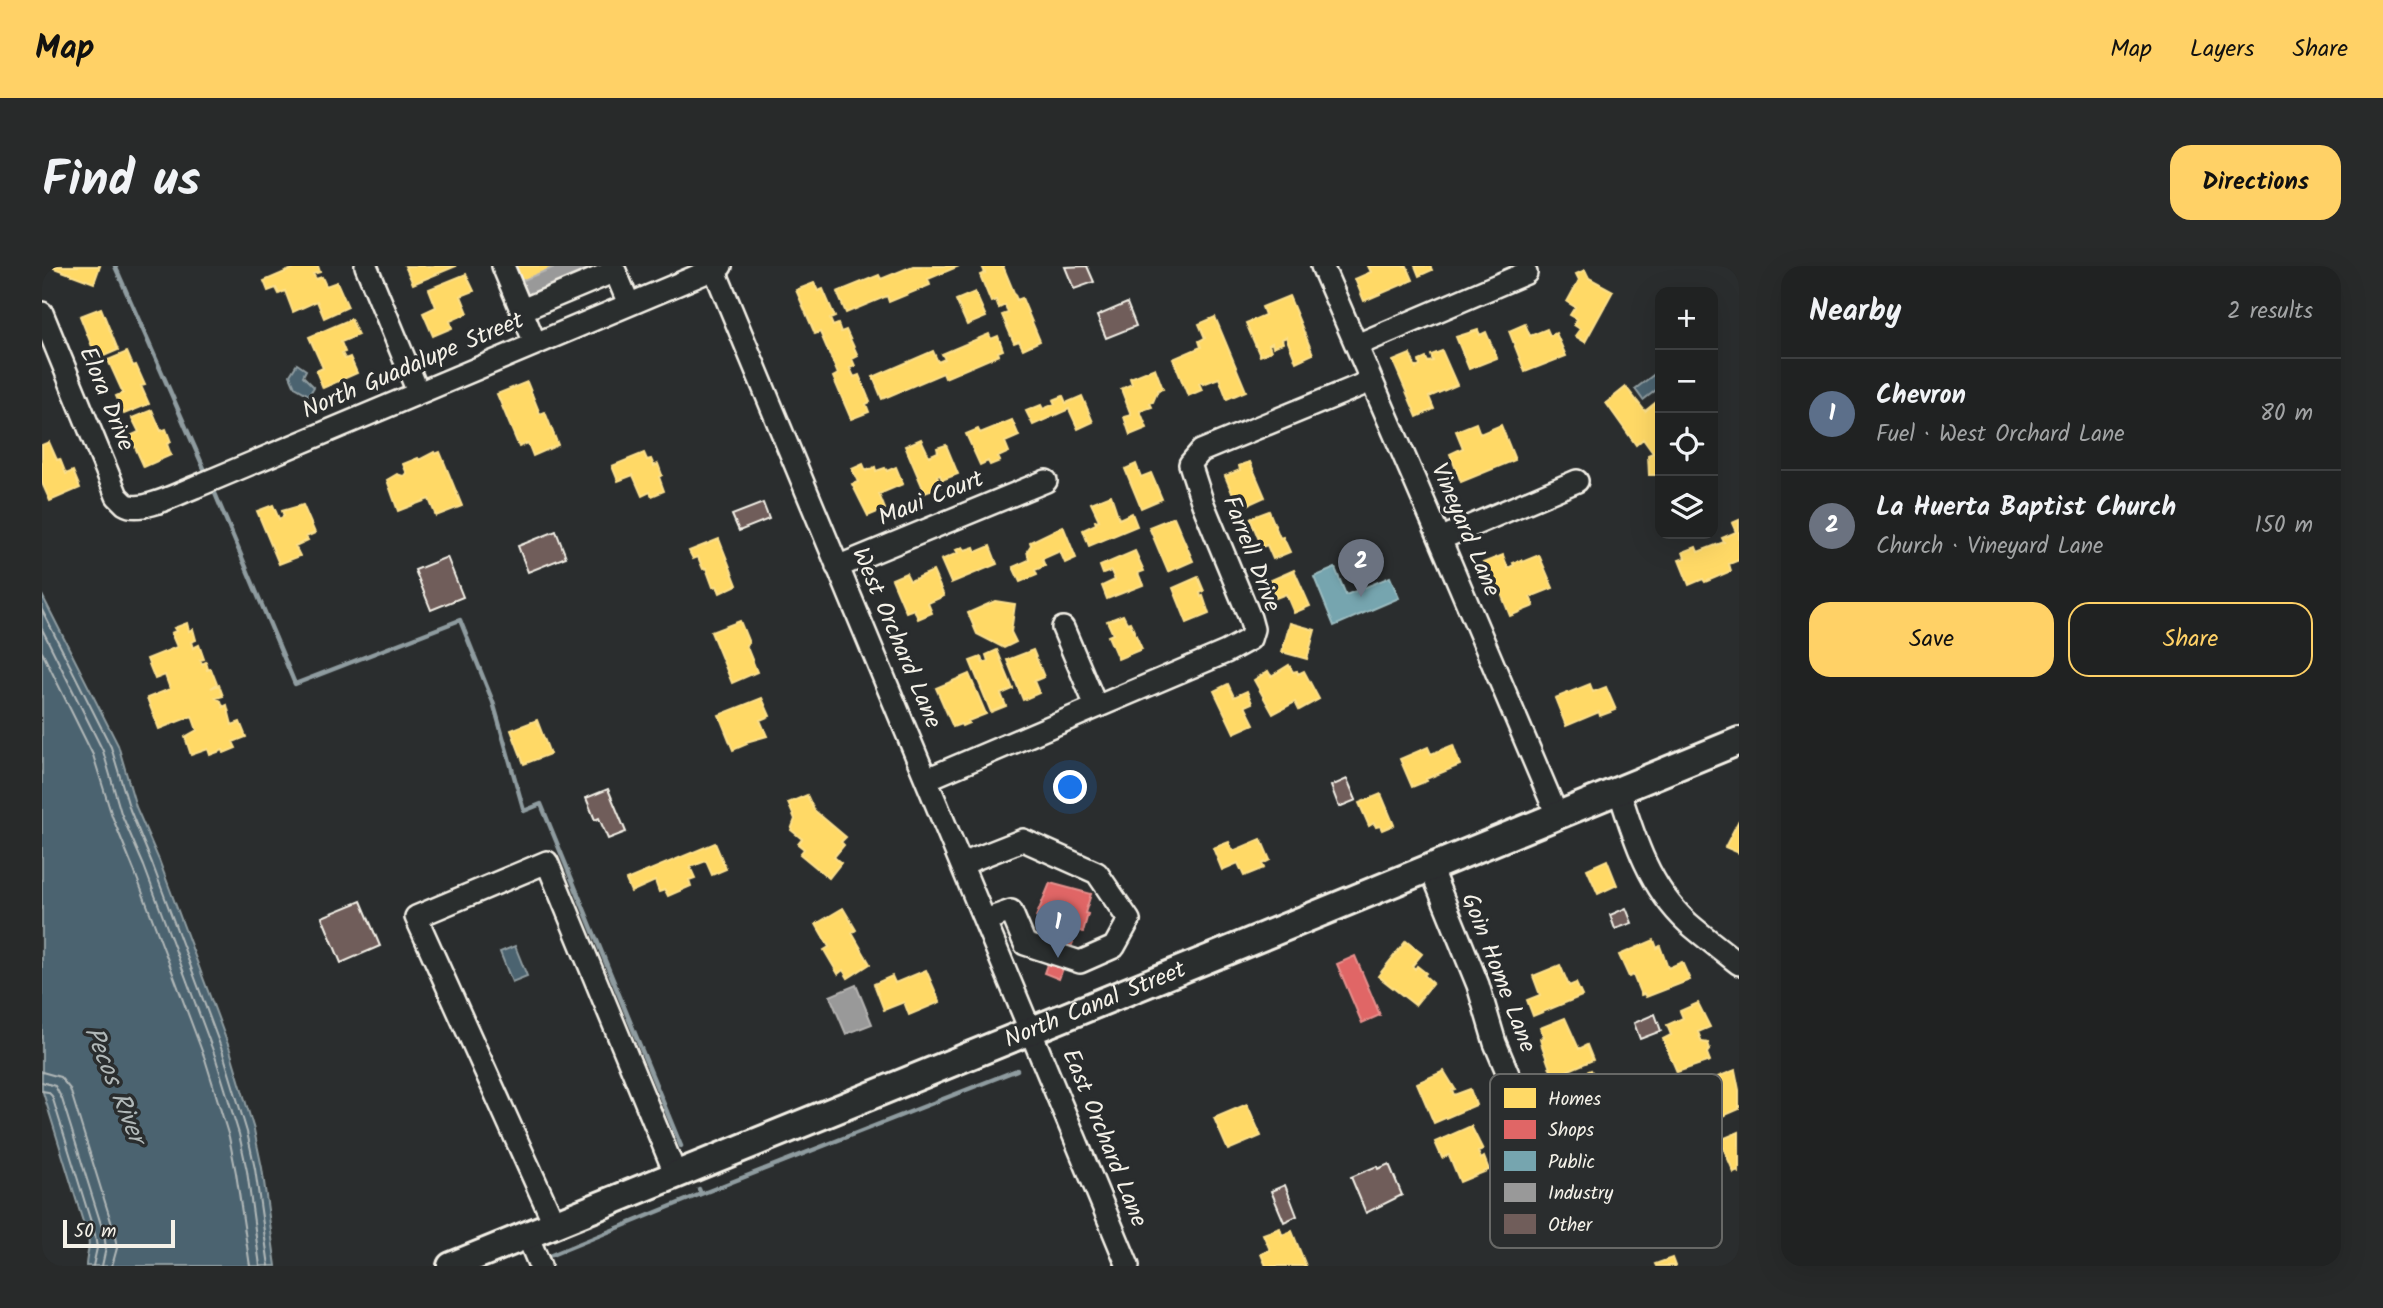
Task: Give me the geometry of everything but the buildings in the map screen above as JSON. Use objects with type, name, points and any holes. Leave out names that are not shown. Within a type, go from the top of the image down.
[{"type":"main road","name":"North Canal Street","points":[[451,1266],[1739,741]]},
{"type":"street","points":[[366,266],[418,391]]},
{"type":"street","points":[[503,266],[535,343]]},
{"type":"street","name":"Vineyard Lane","points":[[1322,266],[1556,815]]},
{"type":"street","name":"North Guadalupe Street","points":[[124,504],[146,506],[716,267]]},
{"type":"street","name":"West Orchard Lane","points":[[716,267],[837,567],[1031,1030]]},
{"type":"street","points":[[522,310],[615,271],[629,304]]},
{"type":"street","points":[[1357,345],[1526,273]]},
{"type":"street","name":"Elora Drive","points":[[42,313],[117,496],[124,504]]},
{"type":"street","name":"Farrell Drive","points":[[928,779],[1244,644],[1252,634],[1245,605],[1189,464],[1200,451],[1371,381]]},
{"type":"street","name":"Maui Court","points":[[837,567],[1046,481]]},
{"type":"street","points":[[1440,538],[1577,481]]},
{"type":"street","points":[[1063,628],[1096,706]]},
{"type":"street","points":[[1619,790],[1635,840],[1656,884],[1687,922],[1739,964]]},
{"type":"street","points":[[962,864],[1023,840],[1097,873],[1129,920],[1114,947],[1080,962],[1025,944],[1011,911],[985,920]]},
{"type":"street","points":[[554,1223],[416,917],[547,862],[676,1173]]},
{"type":"street","name":"Goin Home Lane","points":[[1430,867],[1478,985],[1509,1074]]},
{"type":"street","name":"East Orchard Lane","points":[[1031,1030],[1128,1266]]},
{"type":"street","points":[[527,1234],[540,1266]]},
{"type":"water","points":[[297,364],[306,370],[303,376],[314,387],[309,395],[295,387],[290,375]]},
{"type":"water","points":[[1655,374],[1655,391],[1643,400],[1635,389]]},
{"type":"water","name":"Pecos River","points":[[42,595],[118,745],[136,807],[159,860],[230,1050],[254,1130],[276,1266],[86,1266],[88,1238],[42,1089]]},
{"type":"water","points":[[515,946],[527,976],[512,982],[500,952]]},
{"type":"waterway","points":[[115,266],[206,473]]},
{"type":"waterway","points":[[214,491],[295,684],[460,620],[493,702],[524,811],[541,804],[681,1146]]},
{"type":"waterway","points":[[701,1194],[1017,1070]]},
{"type":"waterway","points":[[549,1256],[701,1194],[699,1189]]},
{"type":"place","name":"La Huerta Baptist Church","points":[[1361,597]]},
{"type":"place","name":"Chevron","points":[[1058,958]]}]
